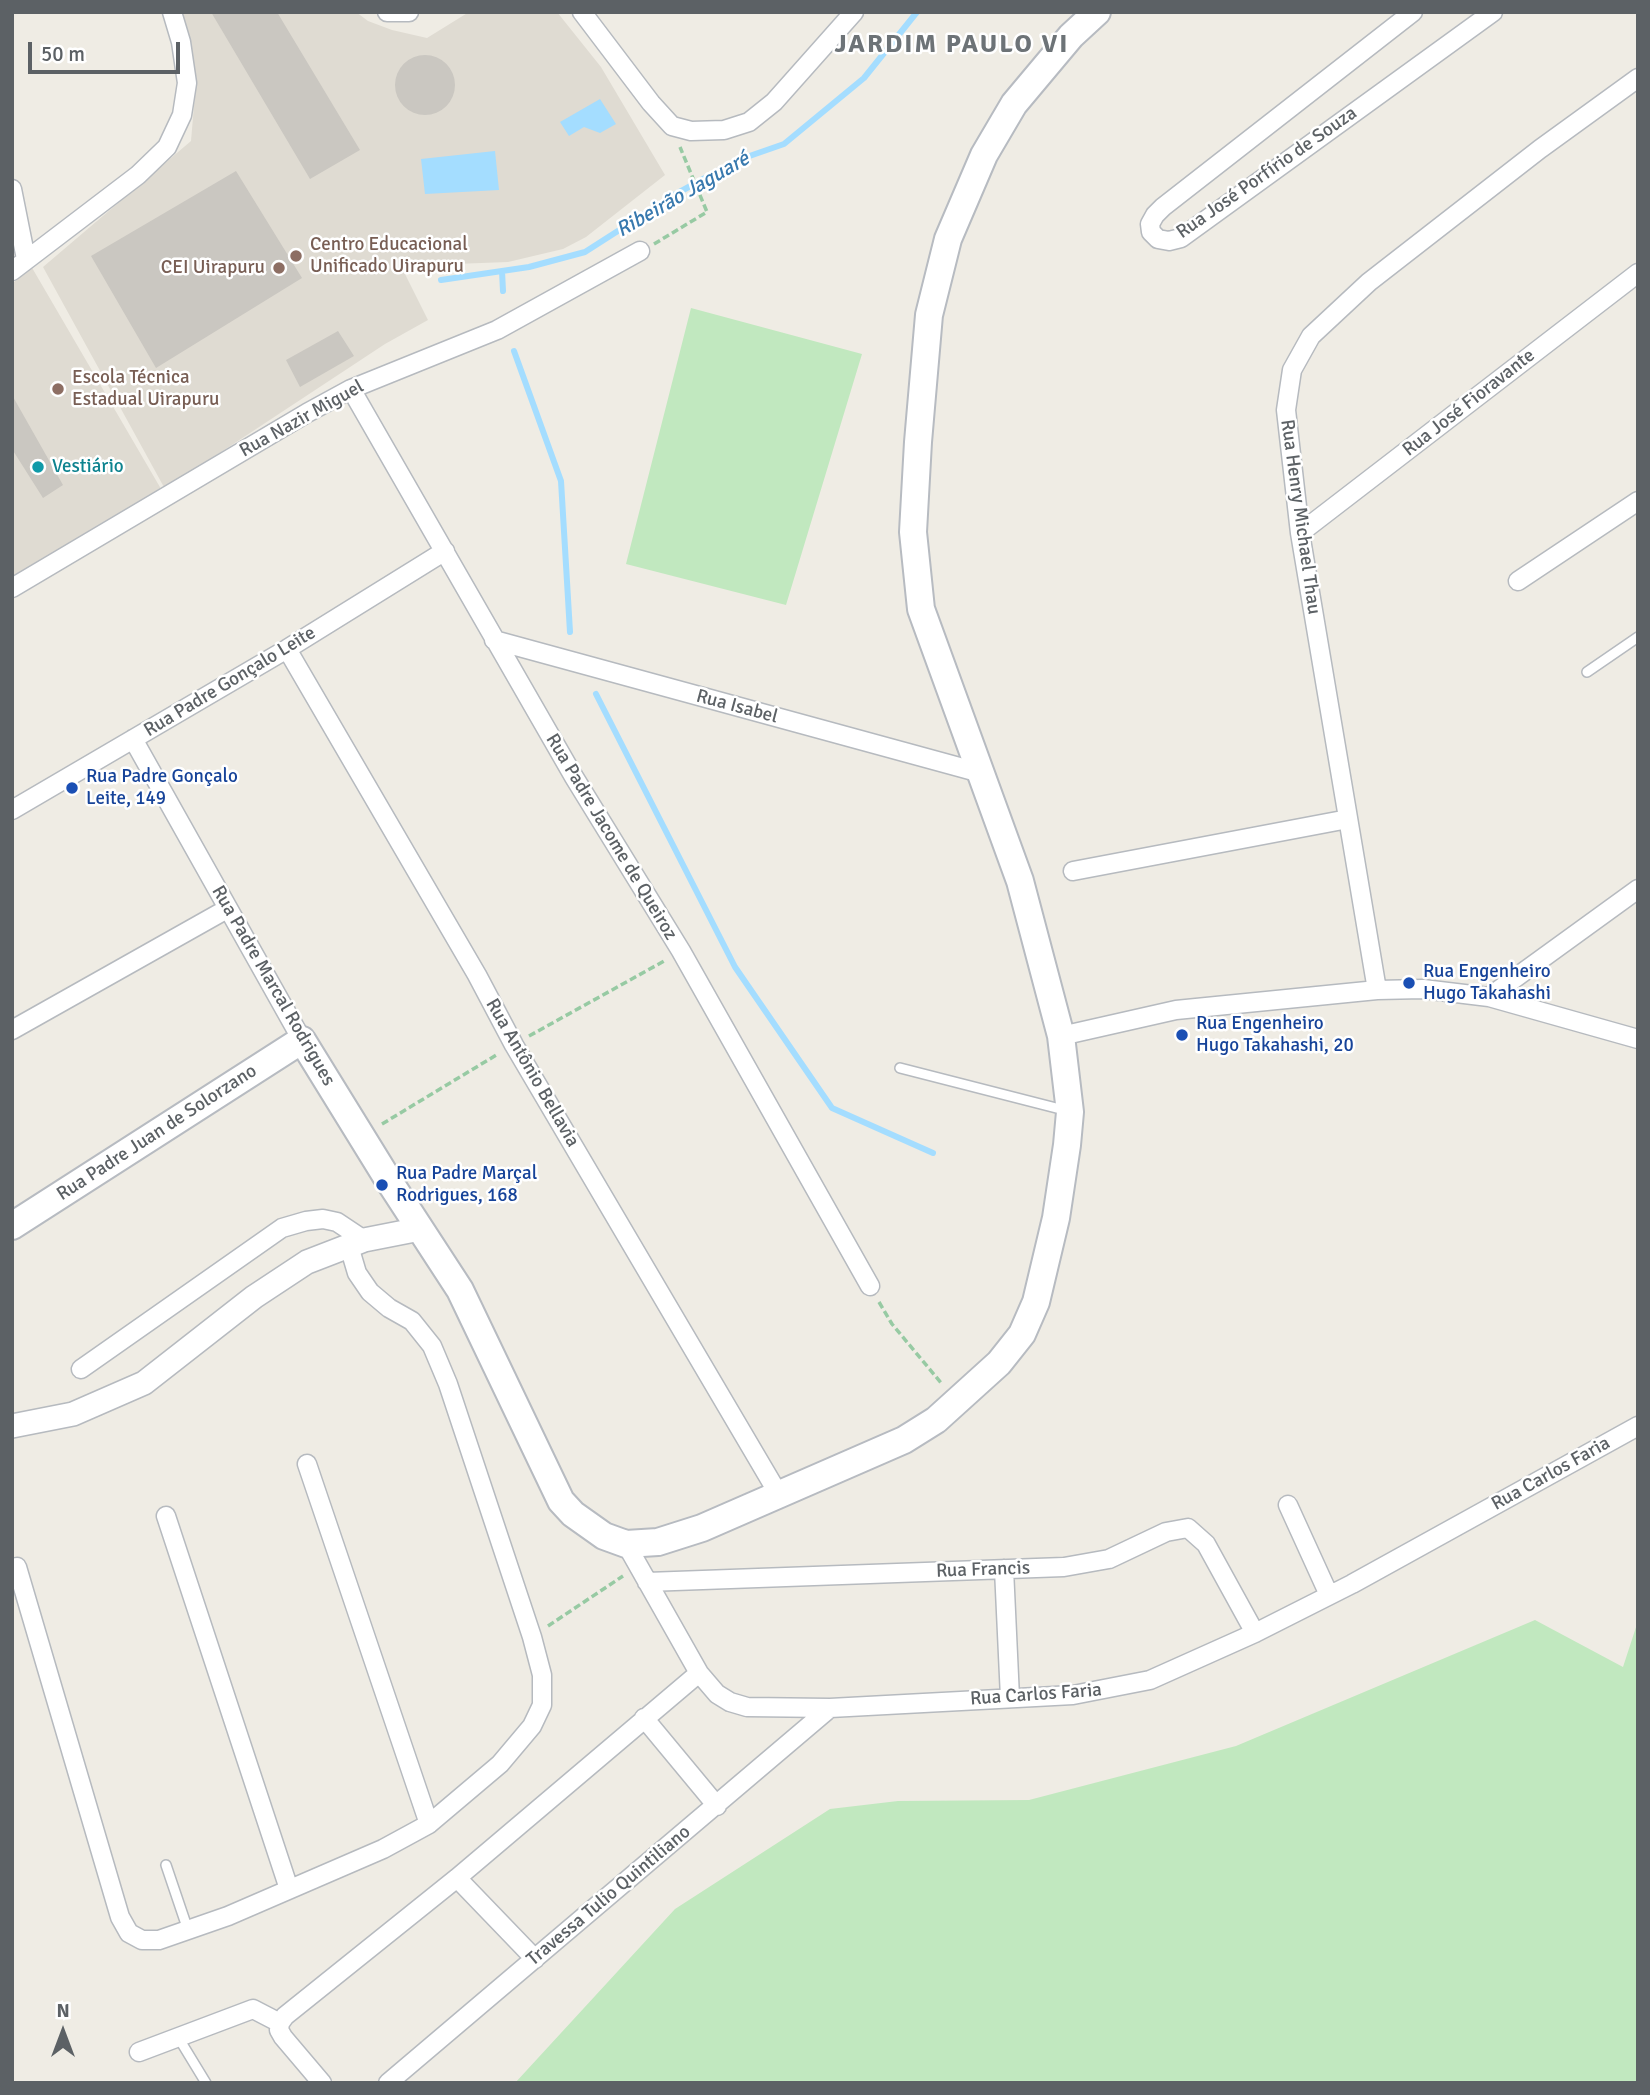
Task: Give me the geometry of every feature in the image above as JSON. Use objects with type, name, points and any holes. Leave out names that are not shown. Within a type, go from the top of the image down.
[{"type":"main road","points":[[637,1564],[659,1542],[702,1528],[904,1440],[936,1420],[1007,1353],[1021,1334],[1036,1302],[1056,1218],[1067,1145],[1070,1112],[1061,1036],[1020,881],[921,609],[913,532],[929,314],[948,239],[985,155],[1014,104],[1071,36],[1097,12]]},
{"type":"main road","name":"Rua Padre Marcal Rodrigues","points":[[303,1040],[460,1290],[561,1501],[573,1514],[637,1564]]},
{"type":"main road","name":"Rua Padre Juan de Solorzano","points":[[12,1226],[303,1040]]},
{"type":"street","points":[[19,265],[138,175],[167,147],[182,115],[187,83],[181,42],[172,12]]},
{"type":"street","points":[[387,12],[409,12]]},
{"type":"street","points":[[582,12],[672,126],[691,131],[724,130],[749,122],[774,102],[855,12]]},
{"type":"street","name":"Rua José Porfírio de Souza","points":[[1413,12],[1163,207],[1150,224],[1151,232],[1158,239],[1169,241],[1181,238],[1493,12]]},
{"type":"street","name":"Rua Henry Michael Thau","points":[[1377,989],[1300,533],[1286,410],[1292,370],[1311,336],[1369,282],[1540,149],[1638,78]]},
{"type":"street","points":[[12,189],[19,265]]},
{"type":"street","name":"Rua Nazir Miguel","points":[[12,588],[351,389],[496,330],[640,251]]},
{"type":"street","name":"Rua José Fioravante","points":[[1300,533],[1638,273]]},
{"type":"street","name":"Rua Padre Jacome de Queiroz","points":[[351,389],[574,777],[681,951],[870,1286]]},
{"type":"street","points":[[1517,581],[1638,501]]},
{"type":"street","name":"Rua Padre Gonçalo Leite","points":[[12,810],[287,649],[445,551]]},
{"type":"street","name":"Rua Isabel","points":[[494,640],[981,773]]},
{"type":"street","name":"Rua Antônio Bellavia","points":[[287,649],[477,975],[514,1045],[779,1495]]},
{"type":"street","name":"Rua Padre Marcal Rodrigues","points":[[134,739],[227,909],[303,1040]]},
{"type":"street","points":[[1073,871],[1349,819]]},
{"type":"street","points":[[1489,997],[1638,889]]},
{"type":"street","points":[[12,1030],[227,909]]},
{"type":"street","points":[[1061,1036],[1176,1010],[1377,989],[1423,989],[1489,997],[1638,1039]]},
{"type":"street","points":[[17,1567],[120,1917],[130,1933],[142,1940],[159,1940],[228,1916],[383,1849],[429,1824],[500,1764],[532,1726],[542,1705],[542,1675],[532,1637],[448,1384],[432,1346],[412,1321],[389,1308],[370,1292],[358,1273],[356,1243],[337,1222],[323,1219],[282,1228],[81,1369]]},
{"type":"street","points":[[12,1426],[73,1414],[144,1383],[306,1262],[356,1243],[420,1229]]},
{"type":"street","name":"Rua Carlos Faria","points":[[637,1564],[699,1673],[717,1694],[730,1702],[747,1707],[830,1708],[1073,1695],[1150,1680],[1255,1633],[1638,1426]]},
{"type":"street","points":[[307,1464],[429,1824]]},
{"type":"street","points":[[1288,1505],[1329,1595]]},
{"type":"street","points":[[166,1516],[289,1889]]},
{"type":"street","name":"Rua Francis","points":[[637,1564],[1004,1569],[1085,1564],[1109,1559],[1166,1532],[1188,1528],[1206,1544],[1255,1633]]},
{"type":"street","points":[[1004,1569],[1010,1698]]},
{"type":"street","points":[[281,2030],[346,1966],[457,1878],[699,1673]]},
{"type":"street","name":"Travessa Tulio Quintiliano","points":[[388,2083],[830,1708]]},
{"type":"street","points":[[644,1718],[717,1806]]},
{"type":"street","points":[[457,1878],[535,1959]]},
{"type":"street","points":[[139,2052],[253,2009],[281,2030],[322,2083]]},
{"type":"lane","points":[[1587,672],[1638,637]]},
{"type":"lane","points":[[900,1068],[1070,1112]]},
{"type":"lane","points":[[166,1865],[188,1930]]},
{"type":"lane","points":[[178,2037],[206,2083]]},
{"type":"path","points":[[640,251],[707,212],[686,166]]},
{"type":"path","points":[[362,1136],[514,1045],[681,951]]},
{"type":"path","points":[[870,1286],[892,1324],[929,1371],[959,1401]]},
{"type":"path","points":[[532,1637],[637,1564]]},
{"type":"shaded area","name":"Centro Educacional Unificado Uirapuru","points":[[181,12],[356,12],[368,21],[392,30],[427,38],[469,12],[557,12],[601,67],[665,175],[586,237],[563,249],[508,262],[401,266],[428,320],[385,344],[165,489],[43,267],[191,141],[195,94],[192,60]]},
{"type":"shaded area","name":"Escola Técnica Estadual Uirapuru","points":[[31,266],[164,494],[12,581],[12,284]]},
{"type":"green space","points":[[691,308],[862,354],[786,605],[626,564]]},
{"type":"green space","points":[[1535,1620],[1623,1667],[1638,1621],[1638,2083],[515,2083],[675,1909],[830,1809],[898,1801],[1029,1800],[1236,1746]]},
{"type":"water","points":[[600,99],[616,124],[600,133],[584,127],[569,136],[560,122]]},
{"type":"water","points":[[495,151],[499,190],[425,194],[421,159]]},
{"type":"building","points":[[211,12],[277,12],[360,150],[310,179]]},
{"type":"building","points":[[425,55],[446,64],[455,85],[446,106],[425,115],[404,106],[395,85],[404,64]]},
{"type":"building","points":[[236,171],[302,278],[156,368],[91,256]]},
{"type":"building","points":[[338,331],[354,356],[300,387],[286,360]]},
{"type":"building","name":"Vestiário","points":[[12,395],[63,485],[43,498],[12,449]]},
{"type":"waterway","name":"Ribeirão Jaguaré","points":[[441,280],[529,267],[585,252],[674,195],[738,160],[784,144],[864,78],[917,12]]},
{"type":"waterway","points":[[502,271],[503,291]]},
{"type":"waterway","points":[[514,351],[561,481],[570,632]]},
{"type":"waterway","points":[[596,694],[735,967],[832,1108],[933,1153]]},
{"type":"place","name":"Centro Educacional Unificado Uirapuru","points":[[296,256]]},
{"type":"place","name":"CEI Uirapuru","points":[[279,268]]},
{"type":"place","name":"Escola Técnica Estadual Uirapuru","points":[[58,389]]},
{"type":"place","name":"Vestiário","points":[[38,467]]},
{"type":"place","name":"Rua Padre Gonçalo Leite, 149","points":[[72,788]]},
{"type":"place","name":"Rua Engenheiro Hugo Takahashi","points":[[1409,983]]},
{"type":"place","name":"Rua Engenheiro Hugo Takahashi, 20","points":[[1182,1035]]},
{"type":"place","name":"Rua Padre Marçal Rodrigues, 168","points":[[382,1185]]},
{"type":"district","name":"JARDIM PAULO VI","points":[[952,45]]}]
